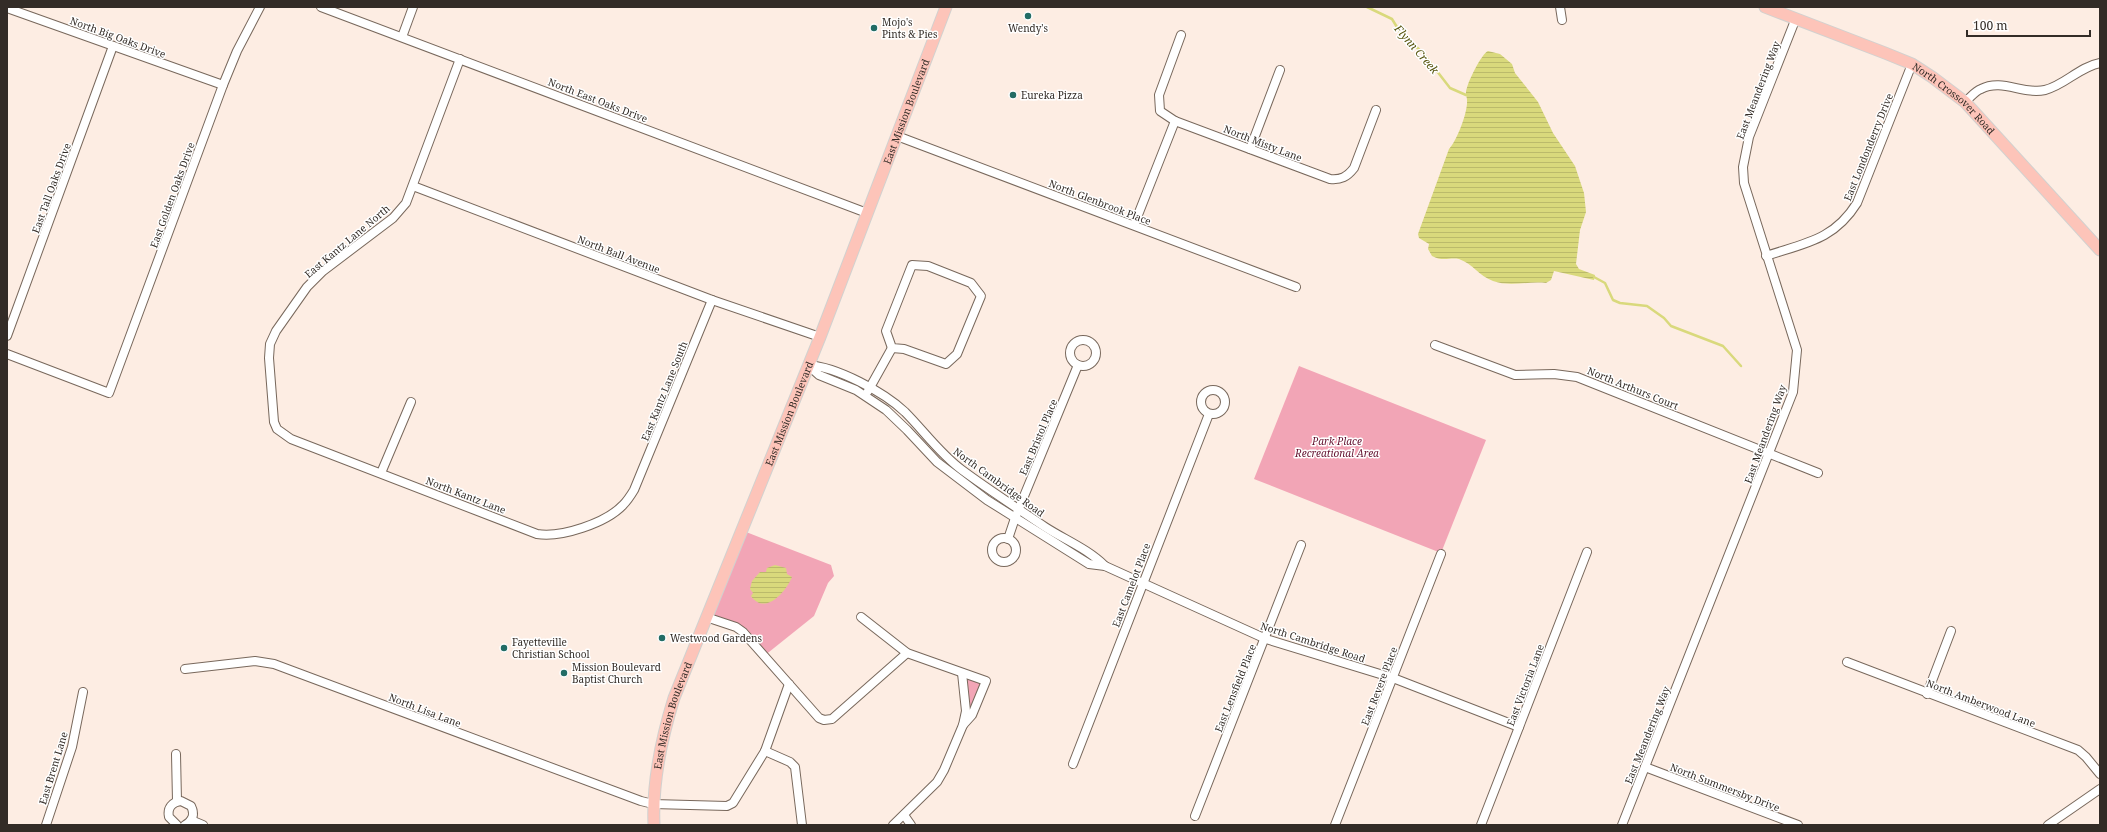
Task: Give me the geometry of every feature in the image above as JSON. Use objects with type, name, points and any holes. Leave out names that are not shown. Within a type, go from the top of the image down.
[{"type":"main road","name":"East Mission Boulevard","points":[[654,825],[653,804],[658,758],[668,719],[706,617],[820,337],[946,7]]},
{"type":"main road","name":"North Crossover Road","points":[[1765,7],[1912,64],[1932,77],[1965,102],[2100,250]]},
{"type":"street","name":"East Golden Oaks Drive","points":[[7,354],[110,393],[223,85],[237,51],[260,7]]},
{"type":"street","name":"North East Oaks Drive","points":[[321,7],[867,212]]},
{"type":"street","points":[[402,37],[413,7]]},
{"type":"street","points":[[1560,7],[1562,20]]},
{"type":"street","name":"North Big Oaks Drive","points":[[7,8],[223,85]]},
{"type":"street","name":"East Meandering Way","points":[[1622,825],[1770,454],[1793,392],[1797,350],[1744,183],[1743,167],[1749,137],[1796,18]]},
{"type":"street","name":"North Misty Lane","points":[[1181,35],[1159,95],[1160,111],[1175,121],[1330,179],[1344,178],[1354,168],[1376,110]]},
{"type":"street","name":"East Tall Oaks Drive","points":[[7,336],[113,46]]},
{"type":"street","name":"East Kantz Lane North","points":[[283,435],[276,429],[274,422],[268,358],[270,344],[276,331],[307,287],[340,257],[393,218],[406,202],[460,59]]},
{"type":"street","points":[[1965,102],[1981,89],[1995,84],[2030,90],[2045,90],[2077,72],[2100,63]]},
{"type":"street","name":"East Londonderry Drive","points":[[1766,256],[1820,238],[1833,231],[1850,214],[1857,202],[1912,64]]},
{"type":"street","points":[[1250,148],[1280,70]]},
{"type":"street","points":[[1134,225],[1175,121]]},
{"type":"street","name":"North Glenbrook Place","points":[[897,136],[1296,287]]},
{"type":"street","name":"North Ball Avenue","points":[[413,186],[712,300],[820,337]]},
{"type":"street","points":[[867,391],[892,348],[886,331],[912,265],[928,266],[970,283],[981,296],[957,354],[946,364],[904,349],[892,348]]},
{"type":"street","name":"East Kantz Lane South","points":[[634,490],[712,300]]},
{"type":"street","name":"North Arthurs Court","points":[[1435,345],[1515,375],[1554,374],[1577,377],[1818,473]]},
{"type":"street","name":"North Cambridge Road","points":[[808,365],[819,376],[867,391],[904,411],[950,461],[1019,509],[1094,556],[1105,566],[1266,639],[1393,678],[1519,727]]},
{"type":"street","name":"East Bristol Place","points":[[1008,539],[1015,518],[1078,365]]},
{"type":"street","name":"North Cambridge Road","points":[[867,391],[937,462],[961,482],[1089,564],[1105,566]]},
{"type":"street","points":[[381,473],[411,402]]},
{"type":"street","name":"East Camelot Place","points":[[1073,764],[1209,414]]},
{"type":"street","name":"North Kantz Lane","points":[[283,435],[537,534],[548,536],[571,532],[604,517],[622,506],[634,490]]},
{"type":"street","name":"East Lensfield Place","points":[[1195,816],[1266,639],[1301,546]]},
{"type":"street","name":"East Victoria Lane","points":[[1480,825],[1587,552]]},
{"type":"street","name":"East Revere Place","points":[[1335,825],[1441,554]]},
{"type":"street","points":[[706,617],[736,627],[743,632],[819,718],[828,721],[907,653]]},
{"type":"street","points":[[861,618],[907,653],[986,680],[972,715],[963,725]]},
{"type":"street","points":[[1927,694],[1951,631]]},
{"type":"street","name":"North Lisa Lane","points":[[185,669],[255,661],[274,664],[640,801],[653,804],[727,806],[733,803],[765,752],[789,684]]},
{"type":"street","name":"North Amberwood Lane","points":[[1847,662],[1927,694],[2078,750],[2100,774]]},
{"type":"street","points":[[893,825],[937,782],[944,770],[963,725],[966,711],[962,673]]},
{"type":"street","name":"East Brent Lane","points":[[46,825],[72,747],[82,692]]},
{"type":"street","points":[[765,752],[790,762],[795,767],[802,825]]},
{"type":"street","points":[[176,754],[177,801]]},
{"type":"street","name":"North Summersby Drive","points":[[1645,767],[1798,825]]},
{"type":"street","points":[[2048,825],[2100,789]]},
{"type":"street","points":[[177,825],[171,821],[168,813],[171,806],[177,801],[184,801],[191,806],[193,813],[188,823],[203,825]]},
{"type":"street","points":[[904,815],[911,825]]},
{"type":"green space","name":"Park Place Recreational Area","points":[[1299,366],[1486,440],[1441,553],[1254,479]]},
{"type":"green space","points":[[741,530],[831,565],[834,576],[828,583],[814,616],[764,656],[743,632],[706,617]]},
{"type":"green space","points":[[966,673],[986,681],[963,725]]},
{"type":"shaded area","points":[[1488,51],[1500,54],[1512,64],[1515,73],[1538,102],[1553,133],[1575,166],[1584,193],[1586,212],[1580,230],[1576,264],[1579,269],[1595,275],[1594,280],[1554,271],[1551,280],[1546,283],[1499,283],[1488,279],[1464,261],[1459,259],[1440,259],[1432,256],[1428,249],[1429,244],[1419,238],[1418,234],[1449,149],[1464,118],[1467,105],[1466,90],[1468,84],[1478,63]]},
{"type":"shaded area","points":[[775,565],[786,568],[787,574],[792,577],[785,589],[774,600],[769,603],[762,604],[757,602],[751,596],[753,593],[750,589],[752,581],[760,572],[766,572],[767,568]]},
{"type":"waterway","name":"Flynn Creek","points":[[1367,7],[1392,19],[1400,32],[1423,53],[1450,88],[1466,95]]},
{"type":"waterway","points":[[1594,277],[1605,283],[1613,300],[1620,303],[1647,306],[1664,318],[1671,326],[1723,346],[1741,366]]},
{"type":"place","name":"Wendy's","points":[[1028,16]]},
{"type":"place","name":"Mojo's Pints & Pies","points":[[874,28]]},
{"type":"place","name":"Eureka Pizza","points":[[1013,95]]},
{"type":"place","name":"Westwood Gardens","points":[[662,638]]},
{"type":"place","name":"Fayetteville Christian School","points":[[504,648]]},
{"type":"place","name":"Mission Boulevard Baptist Church","points":[[564,673]]}]
